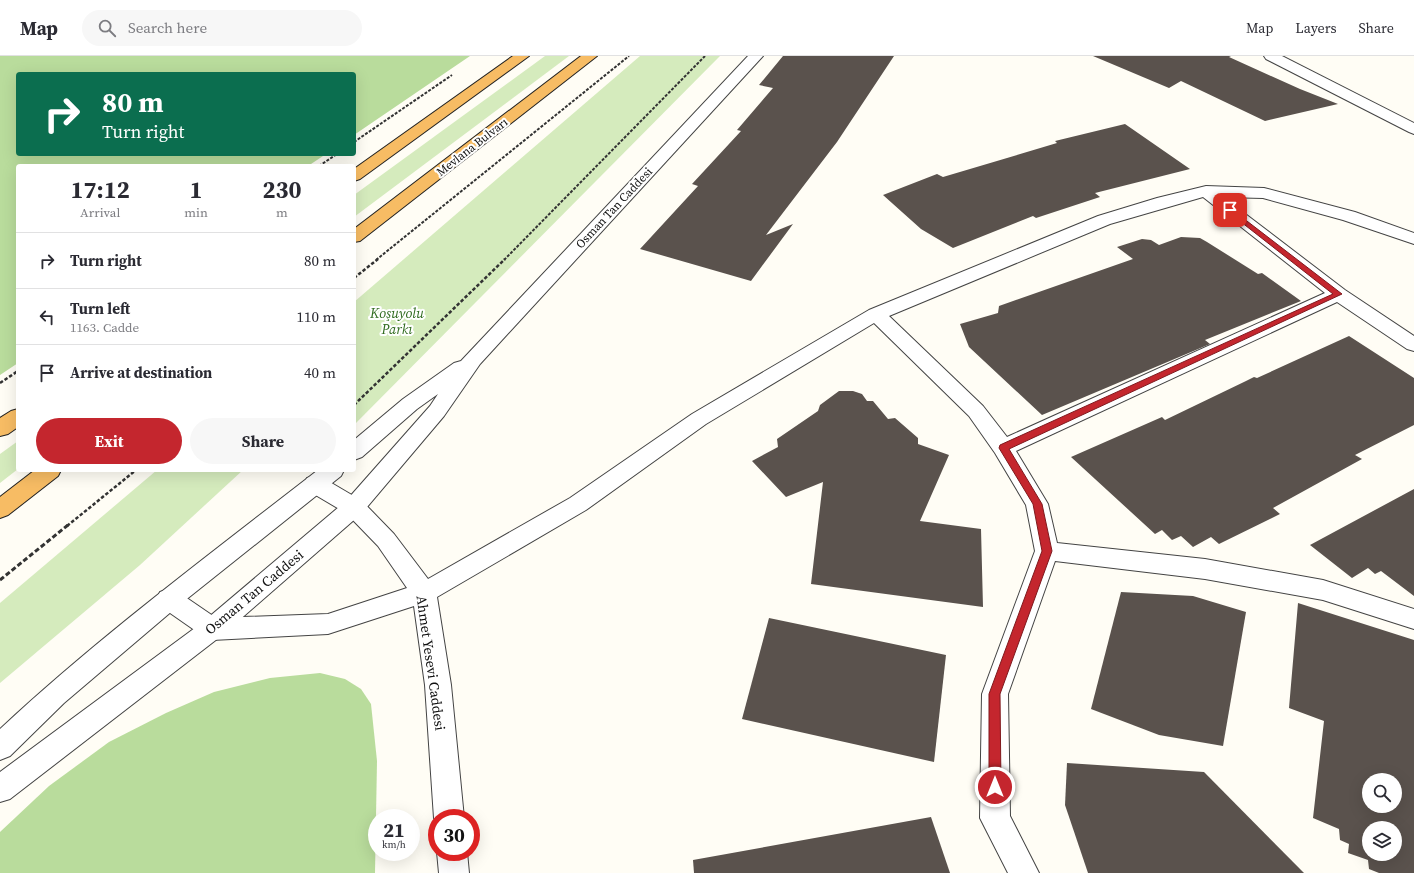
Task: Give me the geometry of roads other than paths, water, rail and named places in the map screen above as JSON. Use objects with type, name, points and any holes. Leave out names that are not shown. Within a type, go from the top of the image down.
[{"type":"highway","points":[[356,175],[522,56]]},
{"type":"highway","name":"Mevlana Bulvarı","points":[[356,235],[590,56]]},
{"type":"highway","points":[[0,429],[16,417]]},
{"type":"highway","points":[[0,509],[47,472]]},
{"type":"street","name":"Osman Tan Caddesi","points":[[0,789],[212,629],[354,507],[437,411],[473,359],[756,56]]},
{"type":"street","points":[[1271,56],[1414,129]]},
{"type":"street","points":[[1206,191],[1338,294],[1414,345]]},
{"type":"street","points":[[169,599],[212,629],[328,624],[424,593],[578,504],[699,419],[876,314],[1104,220],[1206,191],[1264,193],[1348,216],[1414,239]]},
{"type":"street","points":[[1003,448],[1338,294]]},
{"type":"street","points":[[876,314],[976,411],[1003,448],[1037,504],[1047,551],[995,694],[995,818],[1024,873]]},
{"type":"street","name":"Osman Tan Caddesi","points":[[356,450],[410,404],[473,359]]},
{"type":"street","points":[[0,747],[55,695],[169,599],[324,477]]},
{"type":"street","name":"Ahmet Yesevi Caddesi","points":[[324,477],[386,540],[424,593],[438,685],[449,809]]},
{"type":"street","points":[[1047,551],[1205,569],[1315,589],[1414,619]]},
{"type":"street","points":[[453,861],[454,873]]},
{"type":"park label","name":"Koşuyolu Parkı","points":[[397,322]]}]
